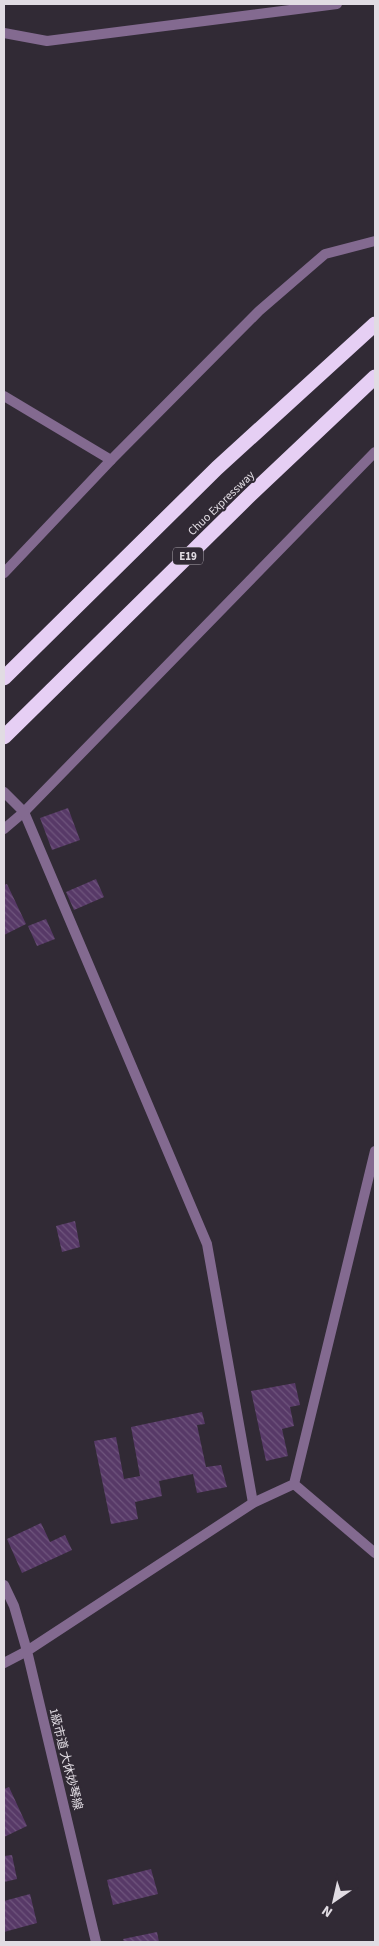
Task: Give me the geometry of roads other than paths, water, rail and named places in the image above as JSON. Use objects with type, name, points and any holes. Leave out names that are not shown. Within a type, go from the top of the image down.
[{"type":"highway","points":[[4,678],[217,468],[375,324]]},
{"type":"highway","name":"Chuo Expressway","points":[[4,737],[249,496],[375,377]]},
{"type":"street","points":[[4,33],[47,41],[337,4]]},
{"type":"street","points":[[4,573],[111,460],[259,311],[326,254],[375,241]]},
{"type":"street","points":[[4,396],[111,460]]},
{"type":"street","points":[[4,829],[24,812],[375,452]]},
{"type":"street","points":[[4,792],[24,812],[207,1244],[252,1503]]},
{"type":"street","points":[[294,1484],[375,1151]]},
{"type":"street","points":[[4,1663],[27,1651],[252,1503],[294,1484]]},
{"type":"street","points":[[294,1484],[375,1552]]},
{"type":"street","name":"1級市道 大休妙琴線","points":[[4,1585],[14,1606],[27,1651],[96,1942]]}]
